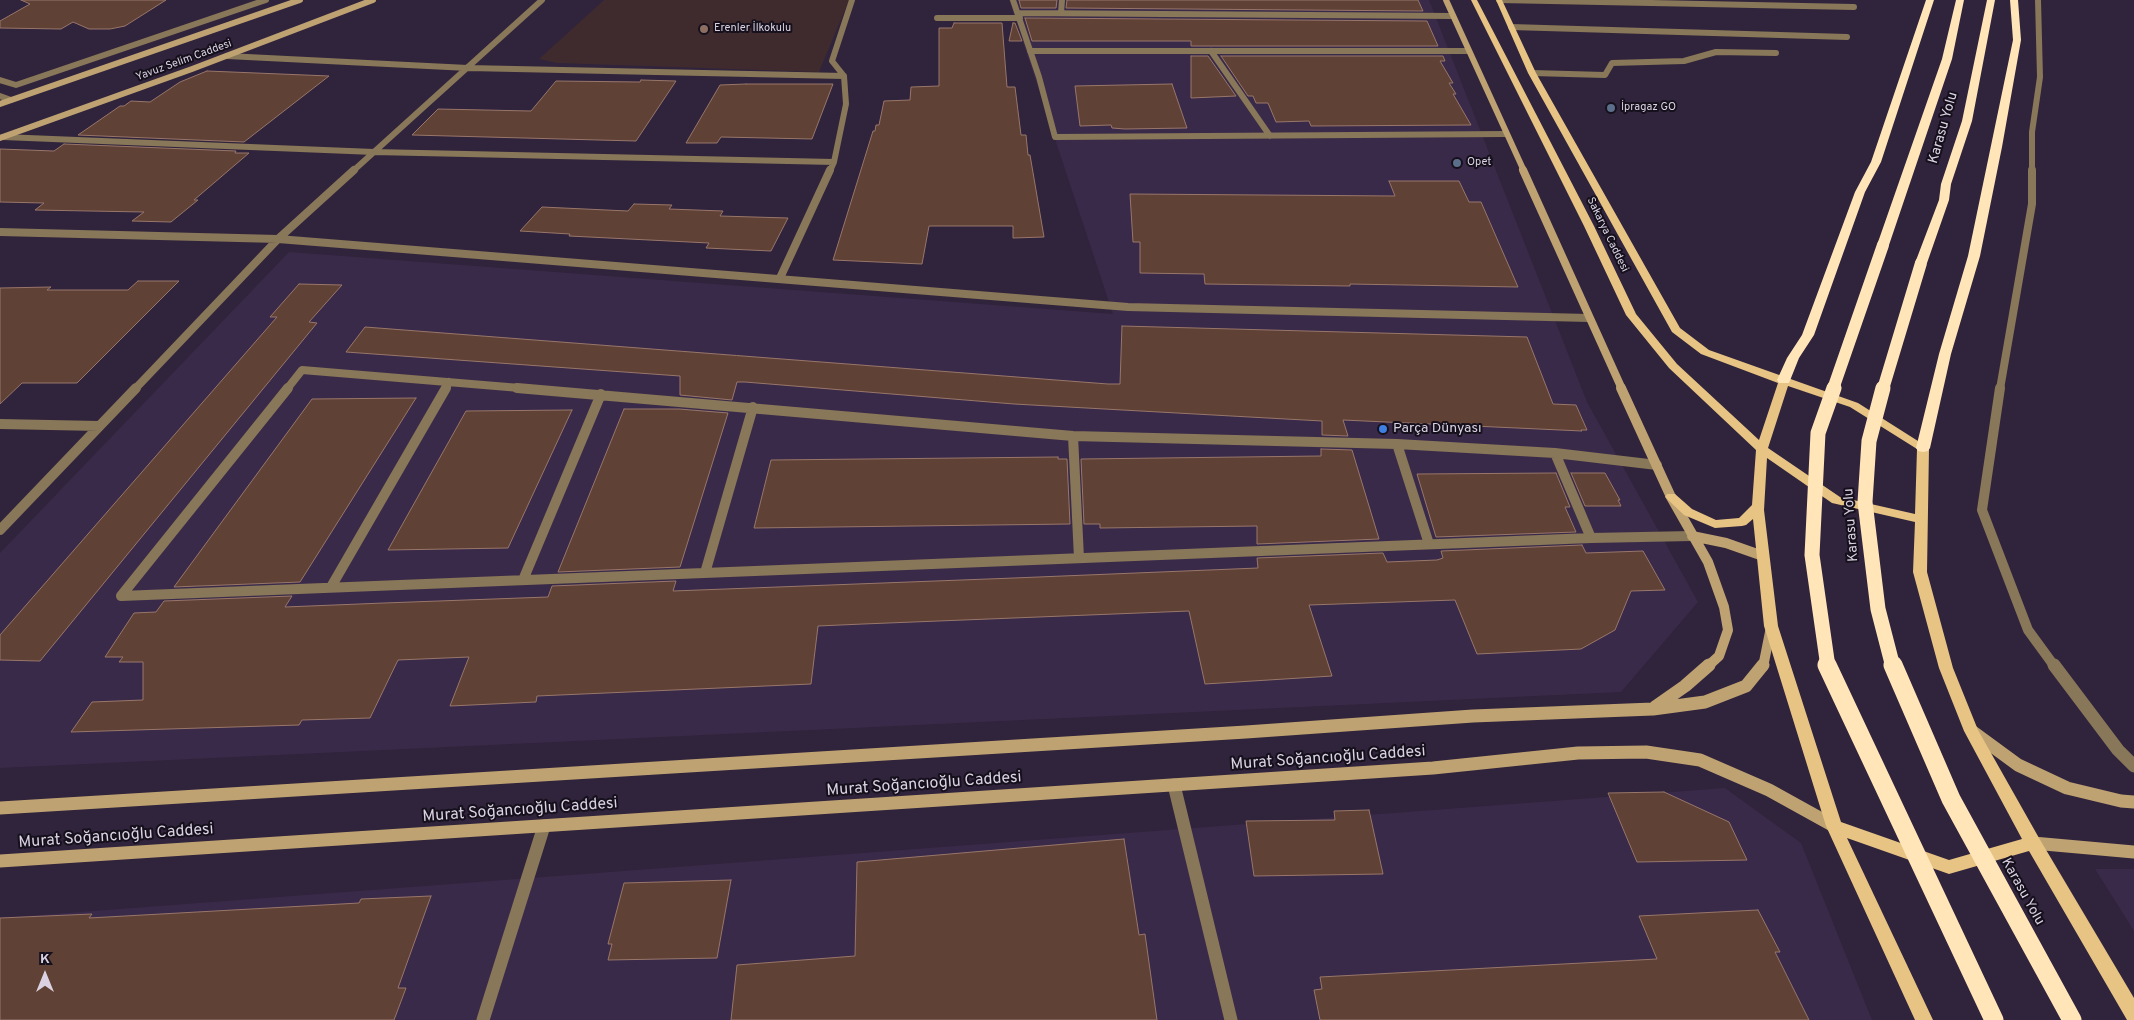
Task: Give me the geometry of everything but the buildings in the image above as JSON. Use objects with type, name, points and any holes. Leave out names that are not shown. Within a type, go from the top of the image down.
[{"type":"highway","points":[[1784,380],[1794,358],[1808,335],[1860,192],[1876,162],[1930,0]]},
{"type":"highway","name":"Karasu Yolu","points":[[1960,0],[1947,59],[1818,433],[1812,555],[1828,670],[1994,1020]]},
{"type":"highway","name":"Karasu Yolu","points":[[1991,0],[1967,120],[1946,184],[1944,200],[1921,263],[1869,441],[1865,502],[1878,609],[1895,674],[1951,799],[2072,1020]]},
{"type":"highway","points":[[1923,448],[1945,354],[1974,256],[1997,147],[2017,40],[2014,0]]},
{"type":"main road","name":"Yavuz Selim Caddesi","points":[[0,104],[300,0]]},
{"type":"main road","name":"Yavuz Selim Caddesi","points":[[2,138],[374,0]]},
{"type":"main road","points":[[1446,0],[1671,498],[1708,562],[1724,607],[1728,630],[1719,656],[1685,686],[1653,709]]},
{"type":"main road","name":"Sakarya Caddesi","points":[[1474,0],[1589,226],[1631,315],[1673,366],[1762,449],[1836,500],[1920,519]]},
{"type":"main road","name":"Sakarya Caddesi","points":[[1499,0],[1532,73],[1676,330],[1705,352],[1746,368],[1854,404],[1923,448]]},
{"type":"main road","points":[[1784,380],[1762,449],[1758,506],[1771,626],[1834,826],[1924,1020]]},
{"type":"main road","points":[[1923,448],[1920,572],[1946,668],[1972,731],[2033,843],[2134,1015]]},
{"type":"main road","points":[[1671,498],[1688,512],[1715,524],[1742,522],[1758,506]]},
{"type":"main road","points":[[1692,536],[1726,542],[1763,556]]},
{"type":"main road","points":[[0,808],[1207,735],[1473,716],[1653,709],[1705,702],[1746,686],[1763,666],[1771,626]]},
{"type":"main road","points":[[1972,731],[2018,765],[2067,788],[2121,801],[2134,802]]},
{"type":"main road","name":"Murat Soğancıoğlu Caddesi","points":[[0,861],[1433,768],[1578,753],[1646,752],[1700,760],[1769,790],[1834,826]]},
{"type":"main road","points":[[1834,826],[1949,867],[2033,843],[2134,852]]},
{"type":"street","points":[[0,80],[16,85],[266,0]]},
{"type":"street","points":[[0,530],[278,239],[542,0]]},
{"type":"street","points":[[780,278],[834,162],[846,104],[844,76],[832,61],[852,0]]},
{"type":"street","points":[[1013,0],[1055,137],[1506,134]]},
{"type":"street","points":[[1061,13],[1062,0]]},
{"type":"street","points":[[1499,0],[1854,7]]},
{"type":"street","points":[[2038,0],[2040,76],[2032,132],[2032,204],[2007,342],[1982,510],[2028,630],[2118,750],[2134,766]]},
{"type":"street","points":[[937,18],[1061,13],[1452,16]]},
{"type":"street","points":[[1511,27],[1846,37]]},
{"type":"street","points":[[1030,51],[1468,51]]},
{"type":"street","points":[[1211,51],[1270,136]]},
{"type":"street","points":[[1532,73],[1605,75],[1612,63],[1684,61],[1716,52],[1776,53]]},
{"type":"street","points":[[227,56],[468,68],[844,76]]},
{"type":"street","points":[[0,96],[11,100]]},
{"type":"street","points":[[2,138],[374,152],[834,162]]},
{"type":"street","points":[[0,232],[278,239],[1128,307],[1589,318]]},
{"type":"street","points":[[1657,465],[1612,458],[1397,444],[1073,436],[753,407],[302,370],[121,596],[1429,544],[1692,536]]},
{"type":"street","points":[[331,587],[449,382]]},
{"type":"street","points":[[523,580],[601,394]]},
{"type":"street","points":[[705,573],[753,407]]},
{"type":"street","points":[[0,424],[99,426]]},
{"type":"street","points":[[1073,436],[1079,558]]},
{"type":"street","points":[[1397,444],[1429,544]]},
{"type":"street","points":[[1555,454],[1591,538]]},
{"type":"street","points":[[1174,785],[1231,1020]]},
{"type":"street","points":[[483,1020],[544,826]]},
{"type":"shaded area","name":"Erenler İlkokulu","points":[[604,0],[849,0],[819,72],[557,63],[539,59]]},
{"type":"shaded area","points":[[1009,0],[1429,0],[1587,402],[1698,602],[1621,692],[0,768],[0,553],[289,252],[1113,314]]},
{"type":"shaded area","points":[[1725,788],[1801,843],[1872,1020],[0,1020],[0,918]]},
{"type":"shaded area","points":[[2095,869],[2134,869],[2134,931]]},
{"type":"place","name":"Erenler İlkokulu","points":[[704,29]]},
{"type":"place","name":"İpragaz GO","points":[[1611,108]]},
{"type":"place","name":"Opet","points":[[1457,163]]},
{"type":"place","name":"Parça Dünyası","points":[[1383,429]]}]
